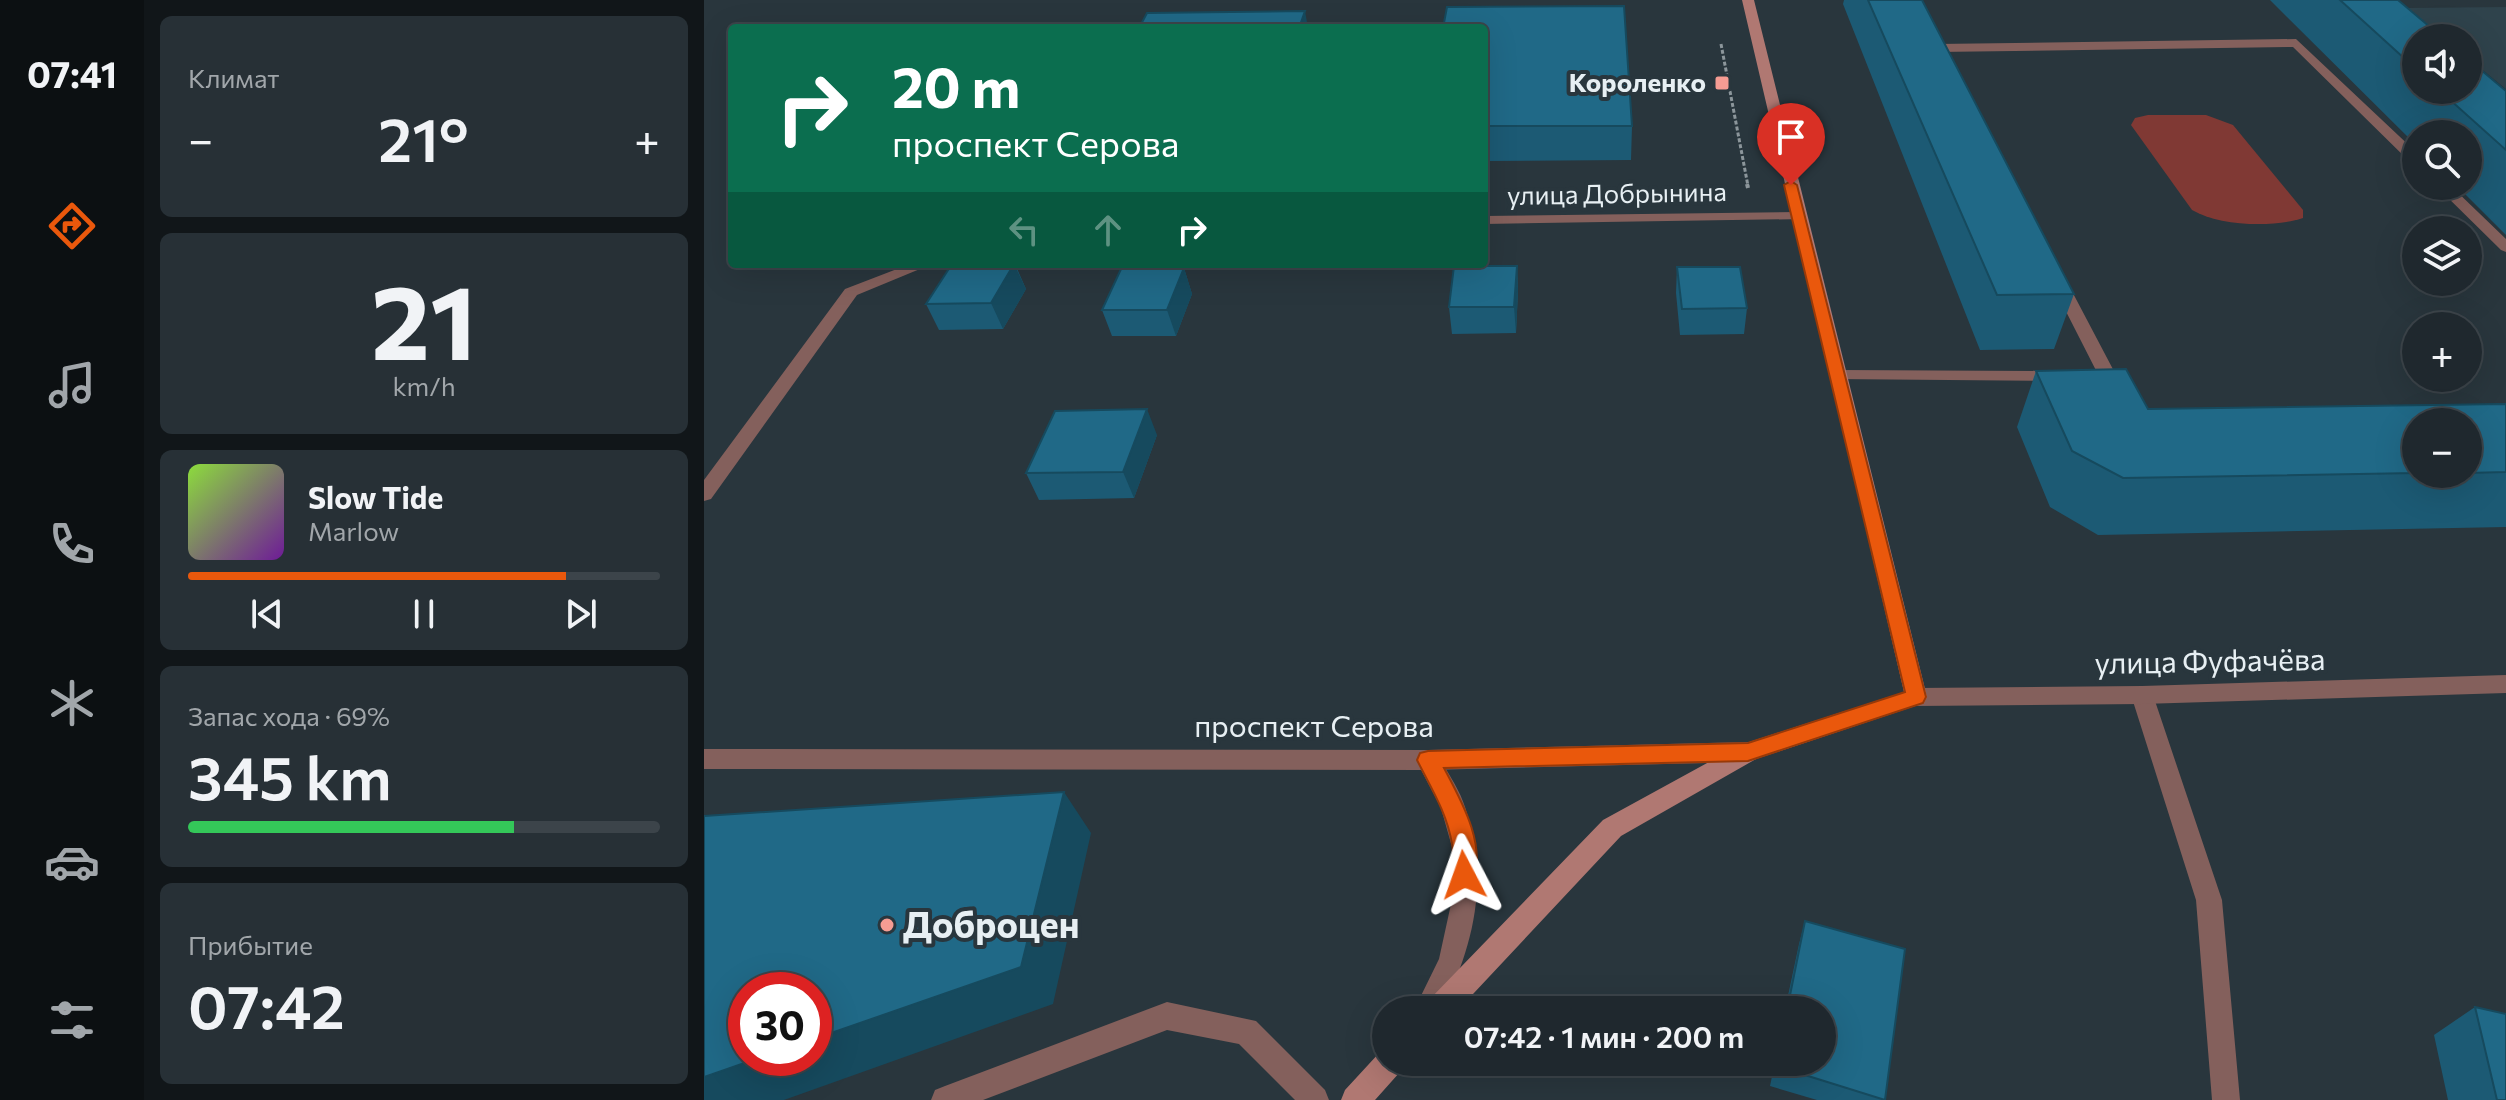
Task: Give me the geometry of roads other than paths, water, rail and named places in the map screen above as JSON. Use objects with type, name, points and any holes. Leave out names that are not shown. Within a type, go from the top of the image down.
[{"type":"main road","points":[[1748,0],[1916,697]]},
{"type":"main road","name":"проспект Серова","points":[[1748,752],[1916,697]]},
{"type":"main road","points":[[1452,996],[1612,828],[1748,752]]},
{"type":"main road","points":[[1355,1100],[1377,1076]]},
{"type":"street","points":[[1938,49],[2296,43],[2402,146]]},
{"type":"street","points":[[2457,200],[2506,247]]},
{"type":"street","name":"улица Добрынина","points":[[1488,220],[1798,216]]},
{"type":"street","points":[[2051,267],[2093,376],[2128,416]]},
{"type":"street","points":[[704,494],[851,292],[914,268]]},
{"type":"street","points":[[1839,375],[2093,376]]},
{"type":"street","name":"улица Фуфачёва","points":[[1916,697],[2142,695],[2506,684]]},
{"type":"street","points":[[2142,695],[2209,900],[2226,1100]]},
{"type":"street","name":"проспект Серова","points":[[704,759],[1428,760],[1748,752]]},
{"type":"street","points":[[1428,760],[1453,806],[1464,847],[1464,904],[1452,962],[1435,996]]},
{"type":"street","points":[[945,1100],[1167,1016],[1246,1031],[1315,1100]]},
{"type":"place","name":"Короленко","points":[[1722,83]]},
{"type":"place","name":"Доброцен","points":[[887,925]]}]
